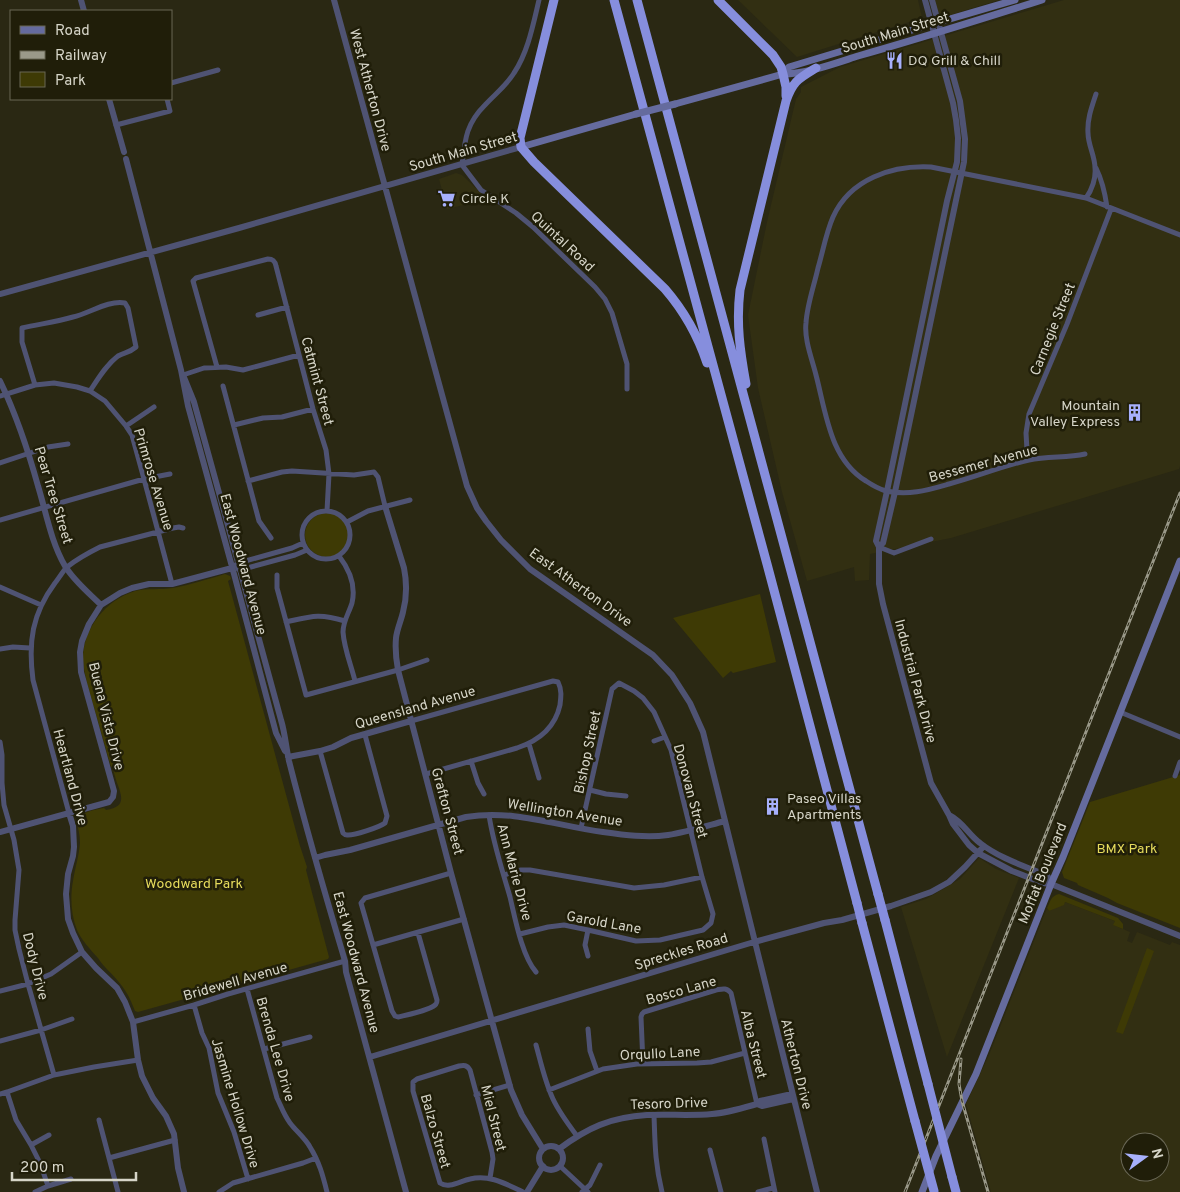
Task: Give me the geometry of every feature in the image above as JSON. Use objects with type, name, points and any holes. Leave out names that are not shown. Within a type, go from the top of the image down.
[{"type":"highway","points":[[554,0],[520,138],[521,148],[674,299],[698,340],[712,380],[721,395]]},
{"type":"highway","points":[[614,0],[934,1191]]},
{"type":"highway","points":[[637,0],[751,419],[956,1192]]},
{"type":"highway","points":[[718,0],[773,55],[783,74],[786,87],[786,101]]},
{"type":"highway","points":[[751,419],[740,348],[738,311],[740,290],[786,101],[793,84],[816,68]]},
{"type":"main road","name":"South Main Street","points":[[783,74],[789,67],[895,34],[1015,0]]},
{"type":"main road","points":[[1026,5],[1033,0]]},
{"type":"main road","name":"South Main Street","points":[[521,148],[636,114],[783,74],[792,74],[866,54],[1042,0]]},
{"type":"main road","points":[[866,54],[868,49],[888,41],[895,34]]},
{"type":"main road","points":[[832,54],[834,63]]},
{"type":"main road","name":"Moffat Boulevard","points":[[922,1192],[936,1156],[976,1074],[1180,562]]},
{"type":"street","name":"West Atherton Drive","points":[[334,0],[384,186]]},
{"type":"street","points":[[462,165],[468,129],[475,116],[504,86],[515,71],[522,58],[539,0]]},
{"type":"street","points":[[925,0],[935,23]]},
{"type":"street","points":[[932,0],[935,23]]},
{"type":"street","name":"Industrial Park Drive","points":[[891,492],[948,242],[965,152],[960,101],[935,23]]},
{"type":"street","name":"Industrial Park Drive","points":[[938,32],[956,120],[958,151],[932,275],[883,543],[878,547],[879,584],[931,783],[952,824],[978,853],[1012,871],[1043,883],[1051,884],[1046,875],[1008,860],[984,846],[958,819],[949,815]]},
{"type":"street","points":[[172,83],[218,70]]},
{"type":"street","points":[[1096,94],[1088,122],[1089,141],[1109,208]]},
{"type":"street","points":[[109,100],[126,159]]},
{"type":"street","points":[[116,125],[170,111],[167,100]]},
{"type":"street","name":"South Main Street","points":[[0,294],[521,148]]},
{"type":"street","name":"East Woodward Avenue","points":[[126,159],[183,375],[188,406],[284,729],[288,757],[406,1192]]},
{"type":"street","name":"Quintal Road","points":[[462,165],[480,190],[516,213],[533,227],[605,299],[612,313],[627,364],[627,389]]},
{"type":"street","points":[[891,492],[869,483],[854,473],[837,448],[829,426],[806,332],[807,312],[827,235],[833,216],[848,194],[876,175],[890,170],[919,166],[931,167],[1086,198],[1180,236]]},
{"type":"street","points":[[1086,198],[1092,185],[1096,167]]},
{"type":"street","name":"East Atherton Drive","points":[[384,186],[467,486],[477,508],[501,540],[530,569],[653,655],[672,675],[690,703],[703,732],[754,942]]},
{"type":"street","name":"Carnegie Street","points":[[1028,460],[1026,432],[1029,414],[1067,324],[1109,208]]},
{"type":"street","points":[[940,239],[948,242]]},
{"type":"street","name":"Catmint Street","points":[[217,367],[193,281],[196,278],[272,259],[275,261],[313,409],[326,450],[328,474],[327,511]]},
{"type":"street","points":[[932,275],[940,277]]},
{"type":"street","points":[[35,385],[22,342],[22,328],[82,315],[118,302],[125,303],[128,308],[136,347],[131,352],[119,356],[104,370],[90,391]]},
{"type":"street","points":[[258,316],[287,307]]},
{"type":"street","points":[[183,375],[204,368],[226,367],[243,370],[299,355]]},
{"type":"street","name":"Pear Tree Street","points":[[0,381],[3,395],[29,453],[56,547],[66,568],[101,605]]},
{"type":"street","name":"Primrose Avenue","points":[[3,395],[35,385],[54,383],[90,391],[105,401],[132,436],[172,584]]},
{"type":"street","points":[[223,386],[259,521],[271,538]]},
{"type":"street","points":[[126,426],[154,407]]},
{"type":"street","points":[[234,426],[264,418],[282,417],[313,409]]},
{"type":"street","points":[[0,463],[48,447],[68,444]]},
{"type":"street","name":"Bessemer Avenue","points":[[891,492],[917,493],[1028,460],[1043,457],[1072,457],[1085,454]]},
{"type":"street","points":[[248,481],[292,471],[328,474]]},
{"type":"street","name":"Grafton Street","points":[[328,474],[354,475],[374,472],[378,477],[406,579],[406,600],[396,638],[398,670],[451,873],[515,1102],[543,1149]]},
{"type":"street","points":[[0,520],[144,479],[170,474]]},
{"type":"street","points":[[347,522],[360,514],[410,500]]},
{"type":"street","points":[[327,511],[338,513],[347,522],[350,530],[350,541],[347,548],[339,556],[327,560],[319,558],[307,550],[302,534],[303,528],[314,514],[327,511]]},
{"type":"street","name":"Heartland Drive","points":[[183,528],[173,528],[100,547],[89,552],[66,568],[41,605],[30,648],[30,664],[32,680],[73,826],[74,847],[67,885],[66,904],[68,919],[82,952],[117,988],[125,1002],[132,1022],[142,1076],[148,1090],[169,1121],[175,1140],[178,1168],[184,1192]]},
{"type":"street","points":[[878,547],[894,553],[932,539]]},
{"type":"street","name":"Buena Vista Drive","points":[[237,567],[304,543]]},
{"type":"street","name":"Buena Vista Drive","points":[[0,832],[109,802],[112,799],[114,791],[79,661],[84,635],[101,605],[132,588],[149,584],[172,584],[237,567],[295,555],[307,550]]},
{"type":"street","points":[[339,556],[346,566],[352,585],[352,603],[343,631],[355,681]]},
{"type":"street","points":[[277,575],[277,588],[306,695],[398,670],[427,660]]},
{"type":"street","points":[[0,587],[41,605]]},
{"type":"street","points":[[286,622],[322,615],[345,621]]},
{"type":"street","points":[[0,649],[13,647],[30,648]]},
{"type":"street","name":"Queensland Avenue","points":[[288,757],[320,751],[351,738],[555,680],[560,686],[561,700],[554,721],[544,734],[529,744]]},
{"type":"street","name":"Donovan Street","points":[[619,683],[643,698],[654,712],[671,750],[712,914],[711,923]]},
{"type":"street","name":"Bishop Street","points":[[582,828],[612,689],[619,683]]},
{"type":"street","points":[[1120,712],[1180,737]]},
{"type":"street","points":[[320,751],[343,834],[352,834],[381,826],[385,823],[387,816],[365,735]]},
{"type":"street","points":[[654,741],[665,737]]},
{"type":"street","name":"Dody Drive","points":[[0,742],[4,804],[18,859],[15,920],[19,949],[54,1075]]},
{"type":"street","points":[[426,774],[529,744],[539,778]]},
{"type":"street","points":[[471,761],[478,783],[484,794]]},
{"type":"street","points":[[1175,776],[1180,762]]},
{"type":"street","points":[[590,790],[626,796]]},
{"type":"street","name":"Wellington Avenue","points":[[315,858],[466,818],[489,815],[511,815],[602,832],[641,836],[668,835],[724,821]]},
{"type":"street","name":"Ann Marie Drive","points":[[489,815],[493,839],[527,958],[536,972]]},
{"type":"street","name":"Spreckles Road","points":[[370,1057],[754,942],[883,909],[930,892],[949,882],[984,846]]},
{"type":"street","points":[[504,875],[521,870],[530,870],[634,888],[702,878]]},
{"type":"street","points":[[418,932],[437,1000],[435,1006],[398,1017],[392,1011],[362,903],[365,898],[451,873]]},
{"type":"street","points":[[1051,884],[1180,936]]},
{"type":"street","points":[[373,946],[464,919]]},
{"type":"street","name":"Garold Lane","points":[[520,934],[559,925],[636,942],[660,940],[703,930],[711,923]]},
{"type":"street","points":[[588,930],[585,944],[588,956]]},
{"type":"street","name":"Atherton Drive","points":[[754,942],[816,1192]]},
{"type":"street","points":[[0,991],[28,984],[51,974],[82,952]]},
{"type":"street","name":"Bridewell Avenue","points":[[132,1022],[344,961]]},
{"type":"street","name":"Bosco Lane","points":[[644,1064],[642,1014],[649,1010],[716,990],[725,988],[728,990]]},
{"type":"street","name":"Brenda Lee Drive","points":[[247,989],[277,1098],[288,1122],[303,1137],[316,1158],[327,1192]]},
{"type":"street","name":"Alba Street","points":[[728,990],[757,1104]]},
{"type":"street","name":"Jasmine Hollow Drive","points":[[194,1005],[202,1033],[209,1048],[218,1093],[234,1132],[248,1179]]},
{"type":"street","points":[[0,1041],[72,1019]]},
{"type":"street","points":[[588,1029],[590,1051],[597,1071]]},
{"type":"street","points":[[264,1050],[310,1037]]},
{"type":"street","points":[[536,1045],[549,1090],[566,1122],[577,1136]]},
{"type":"street","name":"Orqullo Lane","points":[[549,1090],[597,1071],[621,1065],[711,1062],[745,1053]]},
{"type":"street","points":[[0,1094],[54,1075],[138,1060]]},
{"type":"street","name":"Balzo Street","points":[[464,1065],[416,1079],[413,1082],[413,1091],[438,1180],[442,1185],[448,1186],[471,1178],[490,1178]]},
{"type":"street","name":"Miel Street","points":[[464,1065],[470,1070],[492,1152],[493,1159],[490,1178]]},
{"type":"street","points":[[476,1095],[510,1085]]},
{"type":"street","points":[[7,1092],[16,1120],[40,1163],[48,1186]]},
{"type":"street","name":"Tesoro Drive","points":[[559,1149],[577,1136],[610,1121],[628,1117],[654,1115],[714,1114],[793,1096]]},
{"type":"street","points":[[654,1115],[655,1151],[662,1192]]},
{"type":"street","points":[[100,1120],[118,1192]]},
{"type":"street","points":[[31,1145],[49,1135]]},
{"type":"street","points":[[109,1158],[175,1140]]},
{"type":"street","points":[[758,1192],[774,1190],[764,1140]]},
{"type":"street","points":[[551,1146],[559,1149],[563,1157],[560,1166],[552,1169],[543,1166],[540,1158],[543,1149],[551,1146]]},
{"type":"street","points":[[710,1150],[721,1192]]},
{"type":"street","points":[[219,1192],[233,1183],[316,1158]]},
{"type":"street","points":[[527,1192],[543,1166]]},
{"type":"street","points":[[560,1166],[585,1191],[600,1166]]},
{"type":"street","points":[[490,1178],[523,1192]]},
{"type":"street","points":[[35,1192],[71,1179]]},
{"type":"shaded area","points":[[738,0],[918,0],[922,18],[797,57]]},
{"type":"shaded area","points":[[935,0],[999,0],[940,18]]},
{"type":"shaded area","points":[[1064,0],[1180,0],[1179,469],[951,538],[870,554],[869,580],[855,581],[854,567],[807,581],[782,492],[758,388],[748,315],[767,222],[796,99],[801,92],[801,87],[840,67]]},
{"type":"shaded area","points":[[456,173],[462,175],[485,197],[484,200],[447,209],[439,179]]},
{"type":"shaded area","points":[[979,858],[996,869],[1019,878],[947,1057],[901,907],[926,899],[960,879]]},
{"type":"shaded area","points":[[1065,902],[1115,921],[1114,925],[1130,932],[1127,941],[1132,943],[1137,932],[1170,945],[1172,942],[1180,945],[1180,1192],[991,1192],[966,1104],[989,1055],[1047,908],[1049,911]]},
{"type":"green space","points":[[323,513],[331,513],[343,519],[349,535],[343,551],[331,557],[323,557],[311,551],[305,539],[305,531],[311,519]]},
{"type":"green space","name":"Woodward Park","points":[[225,574],[230,576],[231,579],[228,581],[307,867],[306,870],[329,957],[328,959],[138,1012],[135,1011],[123,987],[81,938],[72,912],[72,887],[80,843],[76,820],[88,812],[117,807],[121,801],[84,671],[84,648],[87,637],[98,617],[106,608],[124,595],[140,590],[179,587]]},
{"type":"green space","points":[[760,594],[776,662],[733,673],[731,671],[723,678],[673,618]]},
{"type":"green space","name":"BMX Park","points":[[1180,775],[1180,928],[1117,903],[1064,878],[1062,872],[1090,802]]},
{"type":"green space","points":[[1059,894],[1118,918],[1123,924],[1123,929],[1113,925],[1115,921],[1065,902],[1064,905],[1049,911],[1047,908],[1052,899]]},
{"type":"green space","points":[[1147,948],[1154,951],[1123,1034],[1116,1032]]},
{"type":"railway","points":[[905,1192],[1180,493]]},
{"type":"railway","points":[[961,1059],[959,1084],[962,1101],[988,1192]]},
{"type":"place","name":"DQ Grill & Chill","points":[[894,60]]},
{"type":"place","name":"Circle K","points":[[447,198]]},
{"type":"place","name":"Mountain Valley Express","points":[[1134,413]]},
{"type":"place","name":"Paseo Villas Apartments","points":[[773,806]]}]
